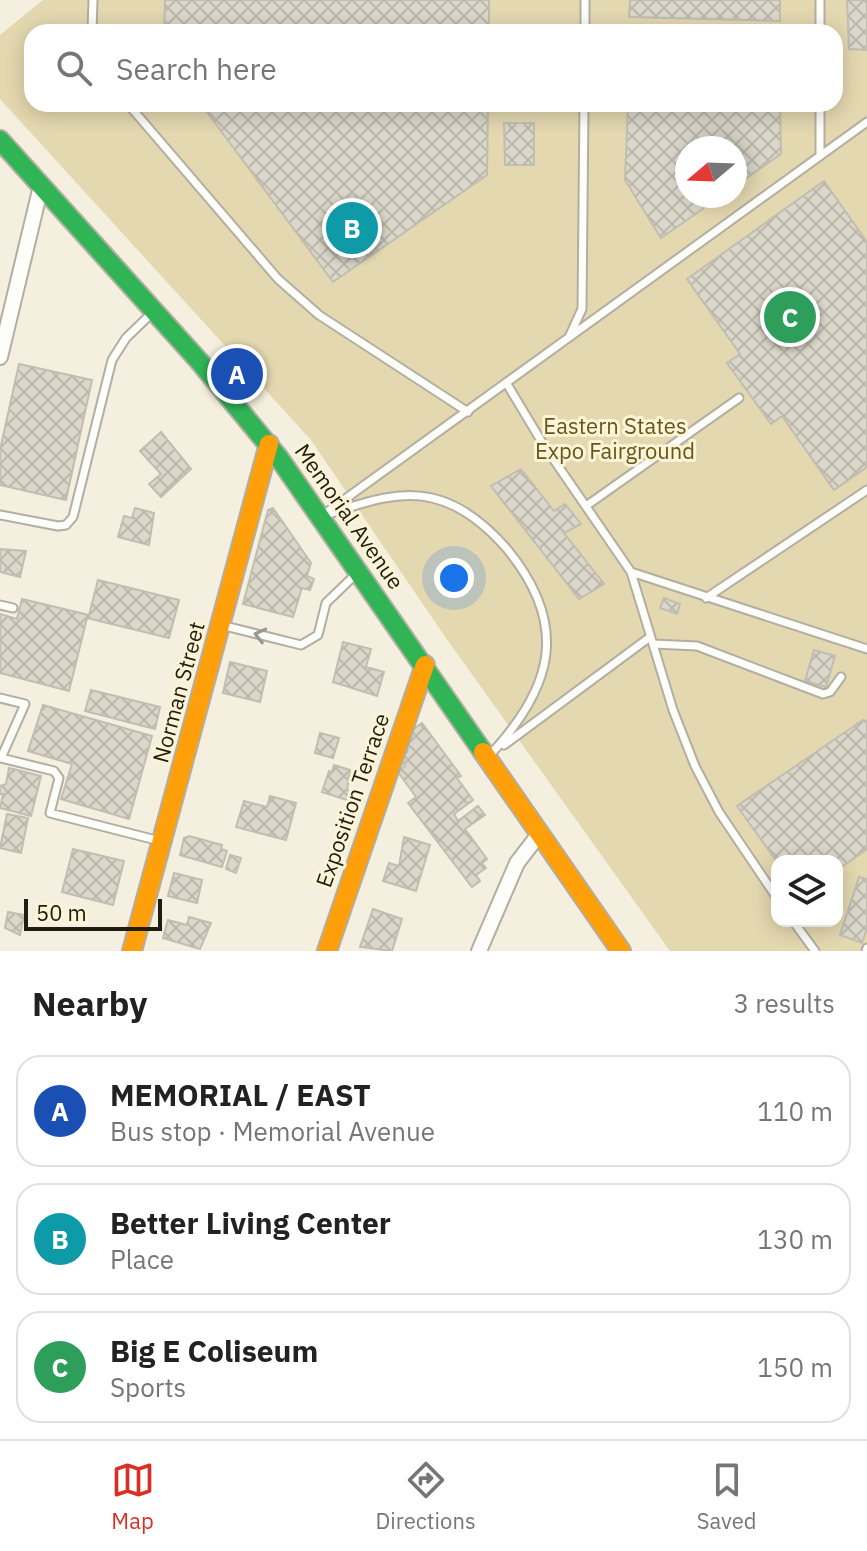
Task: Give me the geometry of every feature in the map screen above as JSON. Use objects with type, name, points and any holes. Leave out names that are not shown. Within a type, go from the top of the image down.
[{"type":"main road","name":"Memorial Avenue","points":[[0,140],[269,444],[425,665],[617,948]]},
{"type":"main road","name":"Norman Street","points":[[132,951],[269,444]]},
{"type":"main road","name":"Exposition Terrace","points":[[327,951],[425,665]]},
{"type":"street","points":[[0,357],[3,329],[41,186]]},
{"type":"street","points":[[479,951],[517,863],[540,833]]},
{"type":"lane","points":[[92,24],[93,0]]},
{"type":"lane","points":[[585,0],[585,24]]},
{"type":"lane","points":[[820,0],[820,24]]},
{"type":"lane","points":[[135,112],[273,274],[315,313],[468,412]]},
{"type":"lane","points":[[569,337],[582,309],[584,112]]},
{"type":"lane","points":[[820,112],[820,155]]},
{"type":"lane","points":[[322,516],[867,122]]},
{"type":"lane","points":[[0,515],[58,526],[66,525],[73,517],[112,360],[126,338],[154,311]]},
{"type":"lane","points":[[507,384],[543,444],[631,572],[695,766],[719,812],[771,889]]},
{"type":"lane","points":[[586,506],[739,398]]},
{"type":"lane","points":[[706,598],[867,490]]},
{"type":"lane","points":[[322,516],[385,498],[430,497],[458,508],[479,521],[521,569],[546,623],[546,660],[539,686],[525,714],[488,757]]},
{"type":"lane","points":[[220,624],[301,645],[318,635],[326,603],[359,571]]},
{"type":"lane","points":[[631,572],[867,649]]},
{"type":"lane","points":[[0,605],[13,608]]},
{"type":"lane","points":[[488,757],[652,640],[697,646],[823,694],[830,692],[841,677]]},
{"type":"lane","points":[[0,698],[25,704],[3,745],[1,760],[54,771],[59,778],[50,813],[162,842]]},
{"type":"lane","points":[[797,927],[815,951]]},
{"type":"green space","name":"Eastern States Expo Fairground","points":[[43,0],[867,0],[867,951],[670,951],[446,638],[311,440],[0,99],[0,35]]},
{"type":"building","points":[[165,0],[489,0],[489,24],[164,24]]},
{"type":"building","points":[[630,0],[780,0],[780,21],[629,17]]},
{"type":"building","points":[[847,0],[867,0],[867,50],[849,49]]},
{"type":"building","points":[[207,112],[488,112],[487,175],[333,282]]},
{"type":"building","points":[[628,112],[780,112],[781,154],[747,178],[747,136],[675,136],[675,208],[704,208],[661,238],[625,180]]},
{"type":"building","points":[[504,123],[534,123],[534,165],[505,165]]},
{"type":"building","points":[[824,181],[867,242],[867,467],[834,490],[782,416],[771,424],[727,363],[740,354],[687,279]]},
{"type":"building","points":[[19,364],[92,380],[66,500],[0,485],[0,450]]},
{"type":"building","points":[[161,432],[191,469],[161,497],[149,484],[161,474],[140,451]]},
{"type":"building","points":[[521,469],[554,511],[565,504],[581,524],[564,533],[604,584],[579,599],[491,486]]},
{"type":"building","points":[[135,508],[154,513],[149,545],[118,537],[124,516],[132,518]]},
{"type":"building","points":[[273,508],[311,563],[307,576],[314,579],[310,590],[302,588],[293,617],[243,604],[268,510]]},
{"type":"building","points":[[0,549],[26,551],[20,577],[0,572]]},
{"type":"building","points":[[98,580],[179,600],[169,638],[87,618],[69,691],[0,673],[0,614],[17,619],[22,599],[89,615]]},
{"type":"building","points":[[664,598],[680,604],[677,614],[660,608]]},
{"type":"building","points":[[343,642],[371,649],[366,667],[384,672],[377,696],[333,682]]},
{"type":"building","points":[[814,650],[835,656],[826,687],[805,681]]},
{"type":"building","points":[[230,662],[267,671],[260,702],[223,693]]},
{"type":"building","points":[[91,690],[160,707],[155,729],[85,711]]},
{"type":"building","points":[[43,705],[152,736],[129,819],[61,799],[72,764],[28,751]]},
{"type":"building","points":[[863,720],[867,721],[867,849],[843,866],[843,855],[772,855],[737,806]]},
{"type":"building","points":[[422,723],[461,776],[457,778],[473,800],[454,814],[458,821],[478,806],[485,815],[465,829],[487,859],[482,863],[486,868],[476,875],[480,881],[472,887],[408,803],[416,797],[398,772],[405,766],[400,758],[407,752],[412,730]]},
{"type":"building","points":[[320,733],[339,738],[333,758],[315,753]]},
{"type":"building","points":[[334,765],[350,770],[347,790],[353,792],[350,801],[322,792]]},
{"type":"building","points":[[9,768],[41,776],[31,816],[0,808],[3,794],[0,794],[0,786],[6,784]]},
{"type":"building","points":[[270,796],[296,803],[286,840],[236,827],[244,801],[267,807]]},
{"type":"building","points":[[7,814],[28,818],[21,853],[0,848]]},
{"type":"building","points":[[189,836],[222,845],[221,849],[227,851],[222,867],[180,855],[184,838]]},
{"type":"building","points":[[404,837],[430,845],[416,891],[383,881],[389,863],[399,866]]},
{"type":"building","points":[[73,849],[124,861],[113,905],[62,892]]},
{"type":"building","points":[[230,855],[241,858],[236,873],[226,869]]},
{"type":"building","points":[[174,873],[202,880],[197,903],[168,896]]},
{"type":"building","points":[[859,877],[867,879],[867,928],[862,943],[840,935]]},
{"type":"building","points":[[373,909],[402,919],[392,951],[360,947]]},
{"type":"building","points":[[8,912],[24,915],[20,935],[5,928]]},
{"type":"building","points":[[189,917],[211,923],[200,949],[163,938],[168,920],[187,925]]},
{"type":"traffic: fast","points":[[0,140],[199,361],[279,458],[483,752]]},
{"type":"traffic: slow","points":[[132,951],[269,444]]},
{"type":"traffic: slow","points":[[327,951],[425,665]]},
{"type":"traffic: slow","points":[[483,752],[621,951]]},
{"type":"place","name":"Better Living Center","points":[[352,228]]},
{"type":"place","name":"Big E Coliseum","points":[[790,317]]},
{"type":"place","name":"MEMORIAL / EAST","points":[[237,374]]}]
